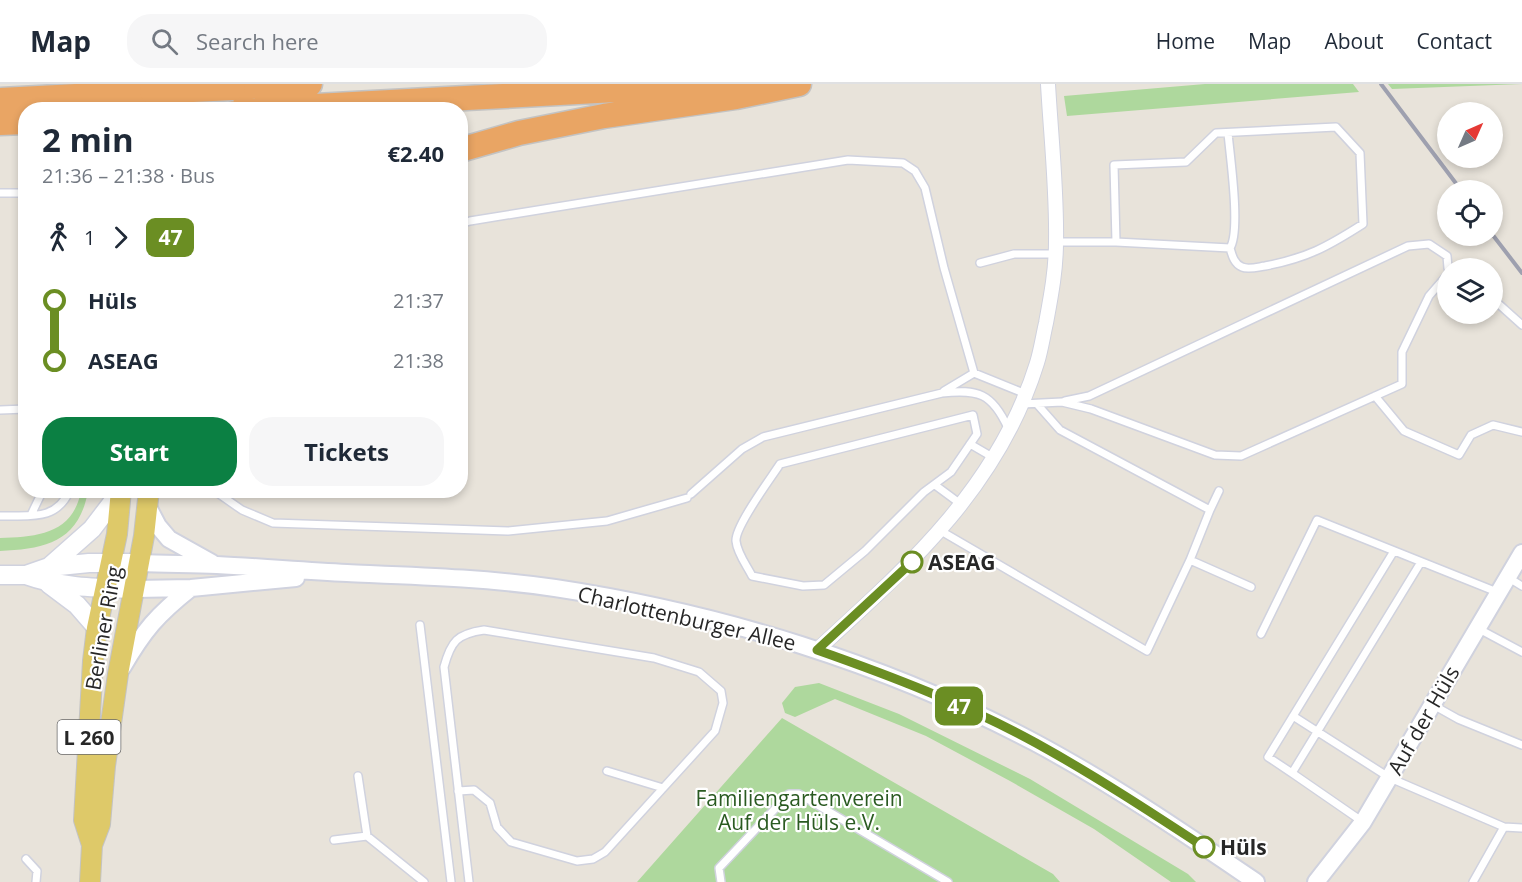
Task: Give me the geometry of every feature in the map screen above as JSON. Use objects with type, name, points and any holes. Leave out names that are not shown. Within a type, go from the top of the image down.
[{"type":"highway","points":[[236,99],[310,84]]},
{"type":"highway","points":[[0,100],[152,92],[236,99],[729,84]]},
{"type":"highway","points":[[468,148],[519,133],[604,116],[736,97],[799,84]]},
{"type":"highway","points":[[0,123],[18,122]]},
{"type":"main road","points":[[190,102],[193,84]]},
{"type":"main road","points":[[48,575],[92,530],[116,498]]},
{"type":"main road","name":"Berliner Ring","points":[[92,845],[84,820],[93,661],[97,628],[117,534],[120,498]]},
{"type":"main road","name":"Berliner Ring","points":[[90,882],[92,845],[100,824],[105,766],[118,674],[140,563],[148,498]]},
{"type":"main road","points":[[0,575],[48,575],[111,563],[140,563]]},
{"type":"main road","points":[[48,575],[97,628]]},
{"type":"main road","name":"Charlottenburger Allee","points":[[48,575],[76,587],[135,589]]},
{"type":"street","points":[[817,650],[912,562],[941,531],[995,459],[1028,401],[1053,286],[1056,248],[1048,84]]},
{"type":"street","points":[[148,498],[158,526],[169,539],[215,565]]},
{"type":"street","name":"Auf der Hüls","points":[[1316,882],[1363,822],[1522,553]]},
{"type":"street","name":"Charlottenburger Allee","points":[[140,563],[483,580],[597,595],[720,622],[817,650],[869,668],[962,707],[1035,742],[1111,787],[1256,882]]},
{"type":"street","name":"Charlottenburger Allee","points":[[135,589],[191,588],[347,573]]},
{"type":"street","points":[[118,674],[145,630],[191,588]]},
{"type":"lane","points":[[1116,242],[1114,165],[1186,162],[1216,133],[1336,127],[1360,153],[1363,224],[1328,247],[1293,261],[1255,268],[1242,268],[1234,261],[1230,248]]},
{"type":"lane","points":[[1228,133],[1235,224],[1234,242],[1230,248]]},
{"type":"lane","points":[[468,222],[849,160],[903,163],[915,171],[925,189],[944,268],[974,373],[1028,401],[1060,430],[1210,510]]},
{"type":"lane","points":[[0,193],[18,193]]},
{"type":"lane","points":[[980,263],[1014,254],[1116,242],[1230,248]]},
{"type":"lane","points":[[1028,401],[1062,402],[1089,396],[1408,246],[1429,244],[1447,258]]},
{"type":"lane","points":[[1062,402],[1215,455],[1241,456],[1402,384],[1402,351],[1429,296],[1437,287]]},
{"type":"lane","points":[[1503,308],[1522,325]]},
{"type":"lane","points":[[942,393],[974,373]]},
{"type":"lane","points":[[225,498],[242,510],[273,523],[508,531],[607,522],[689,496],[742,449],[763,437],[942,393],[965,390],[981,393],[1002,414],[1010,431]]},
{"type":"lane","points":[[1375,396],[1404,431],[1459,455],[1471,435],[1493,425],[1522,432]]},
{"type":"lane","points":[[0,410],[18,409]]},
{"type":"lane","points":[[972,415],[977,434],[951,472],[935,485],[924,492],[865,551],[824,585],[803,586],[752,576],[736,540],[746,518],[780,464],[972,415]]},
{"type":"lane","points":[[970,444],[995,459]]},
{"type":"lane","points":[[935,485],[962,505]]},
{"type":"lane","points":[[941,531],[1147,651],[1190,560],[1219,491]]},
{"type":"lane","points":[[30,515],[39,498]]},
{"type":"lane","points":[[0,516],[44,514],[55,511],[67,498]]},
{"type":"lane","points":[[1261,634],[1317,520],[1497,592]]},
{"type":"lane","points":[[1363,822],[1268,757],[1394,551]]},
{"type":"lane","points":[[1190,560],[1251,587]]},
{"type":"lane","points":[[1292,773],[1421,562]]},
{"type":"lane","points":[[1506,577],[1522,586]]},
{"type":"lane","points":[[420,625],[451,882]]},
{"type":"lane","points":[[1477,628],[1522,652]]},
{"type":"lane","points":[[458,791],[474,790],[490,803],[498,827],[511,842],[577,861],[593,859],[605,852],[715,731],[723,703],[721,691],[699,672],[654,658],[484,630],[468,632],[455,640],[444,667],[458,791],[469,882]]},
{"type":"lane","points":[[1433,705],[1458,719],[1522,745]]},
{"type":"lane","points":[[1293,716],[1390,778],[1504,827],[1522,828]]},
{"type":"lane","points":[[607,771],[663,788]]},
{"type":"lane","points":[[358,776],[367,836],[424,882]]},
{"type":"lane","points":[[721,882],[719,868],[789,794],[800,794],[948,882]]},
{"type":"lane","points":[[1473,882],[1504,827]]},
{"type":"lane","points":[[334,840],[367,836]]},
{"type":"lane","points":[[26,859],[37,871],[36,882]]},
{"type":"green space","points":[[1205,84],[1353,84],[1359,92],[1067,116],[1064,96]]},
{"type":"green space","points":[[1388,84],[1522,84],[1392,89]]},
{"type":"green space","points":[[79,498],[86,498],[77,522],[57,539],[31,548],[0,551],[0,538],[40,534],[51,530],[62,525],[77,505]]},
{"type":"green space","points":[[819,683],[899,714],[1030,779],[1188,874],[1196,882],[1171,882],[1094,829],[926,736],[835,699],[795,717],[785,713],[782,703],[795,687]]},
{"type":"green space","name":"Familiengartenverein Auf der Hüls e.V.","points":[[782,718],[1053,874],[1060,882],[637,882]]},
{"type":"railway","points":[[1381,84],[1453,180]]},
{"type":"railway","points":[[1501,246],[1522,273]]},
{"type":"bus line","name":"47","points":[[912,562],[817,650],[869,668],[962,707],[1035,742],[1111,787],[1204,847]]},
{"type":"place","name":"ASEAG","points":[[912,562]]},
{"type":"place","name":"Hüls","points":[[1204,847]]}]
